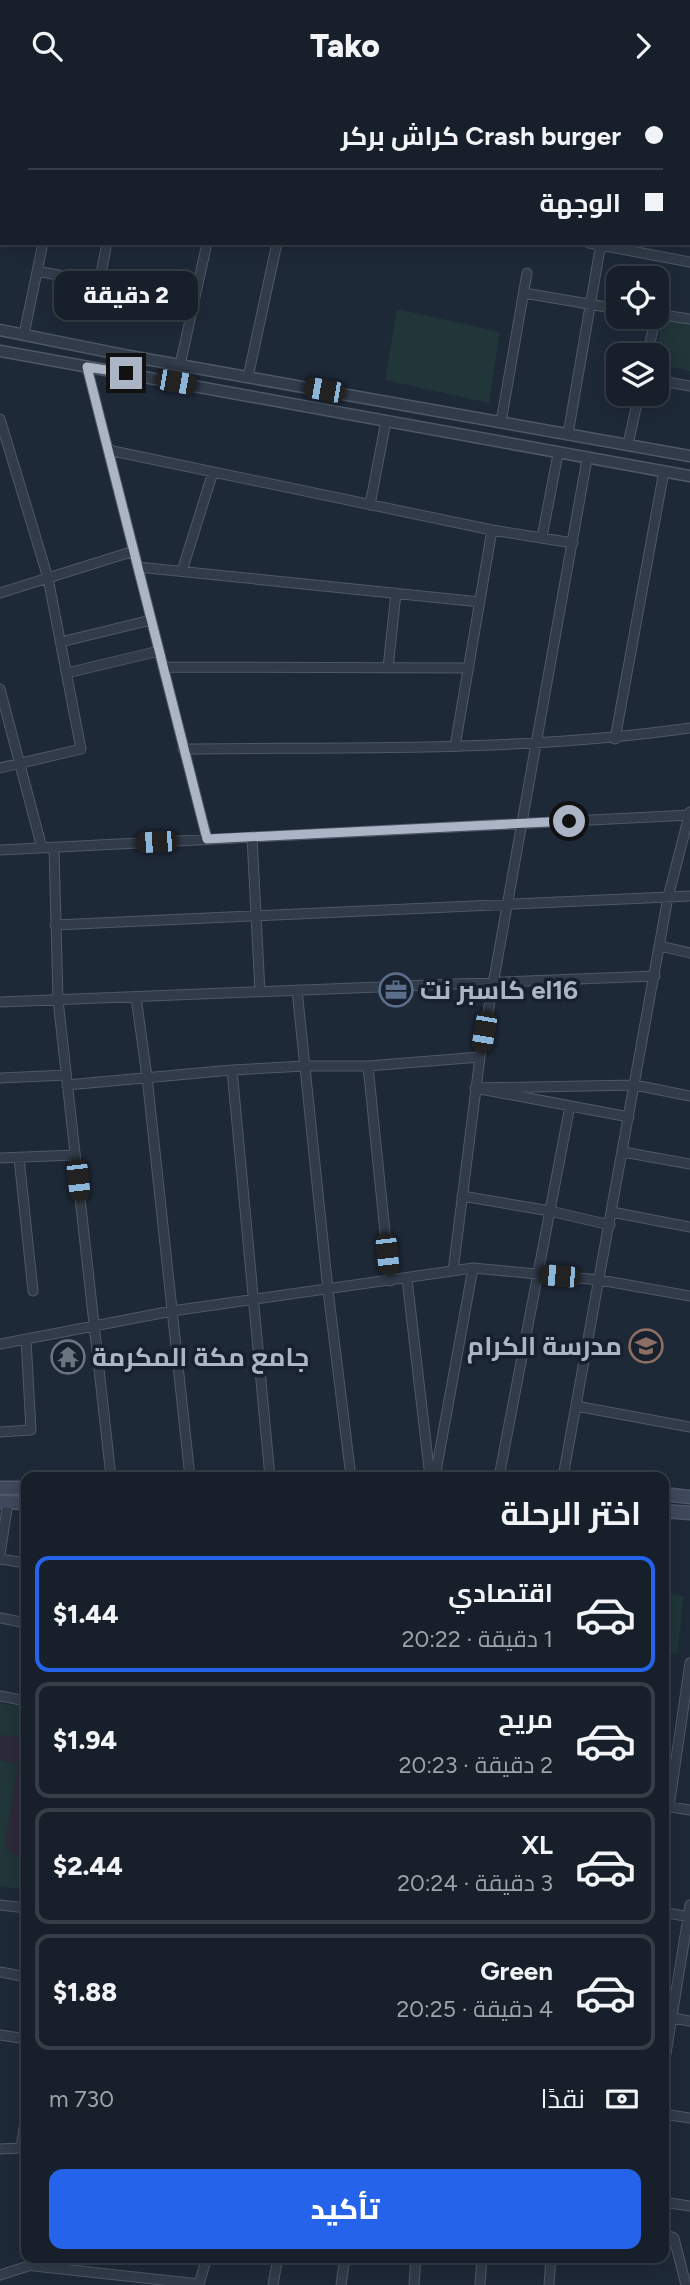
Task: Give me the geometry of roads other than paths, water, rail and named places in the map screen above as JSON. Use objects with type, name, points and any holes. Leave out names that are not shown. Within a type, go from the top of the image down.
[{"type":"main road","points":[[0,1487],[21,1488]]},
{"type":"main road","points":[[669,1495],[690,1497]]},
{"type":"main road","points":[[669,1511],[690,1513]]},
{"type":"street","points":[[24,334],[43,245]]},
{"type":"street","points":[[99,283],[107,245]]},
{"type":"street","points":[[180,365],[207,245]]},
{"type":"street","points":[[247,377],[277,245]]},
{"type":"street","points":[[568,434],[601,245]]},
{"type":"street","points":[[606,245],[690,262]]},
{"type":"street","points":[[37,271],[194,301]]},
{"type":"street","points":[[501,422],[527,273]]},
{"type":"street","points":[[524,293],[606,307]]},
{"type":"street","points":[[669,317],[690,319]]},
{"type":"street","points":[[0,330],[129,356],[690,456]]},
{"type":"street","points":[[0,351],[690,476]]},
{"type":"street","points":[[126,373],[129,356]]},
{"type":"street","points":[[87,367],[207,839]]},
{"type":"street","points":[[669,382],[690,386]]},
{"type":"street","points":[[628,445],[636,406]]},
{"type":"street","points":[[0,419],[48,578],[80,749],[0,768]]},
{"type":"street","points":[[370,505],[386,421]]},
{"type":"street","points":[[533,449],[536,428]]},
{"type":"street","points":[[108,450],[492,530],[573,543]]},
{"type":"street","points":[[542,537],[558,454]]},
{"type":"street","points":[[453,1272],[475,1088],[492,983],[587,459]]},
{"type":"street","points":[[615,739],[664,471]]},
{"type":"street","points":[[182,571],[213,472]]},
{"type":"street","points":[[455,746],[492,530]]},
{"type":"street","points":[[0,593],[134,551]]},
{"type":"street","points":[[138,566],[480,602]]},
{"type":"street","points":[[388,668],[396,593]]},
{"type":"street","points":[[61,642],[151,620]]},
{"type":"street","points":[[67,673],[159,651]]},
{"type":"street","points":[[163,667],[468,668]]},
{"type":"street","points":[[0,689],[42,848]]},
{"type":"street","points":[[183,749],[537,743],[615,739],[690,728]]},
{"type":"street","points":[[0,850],[690,813],[668,897],[564,1472]]},
{"type":"street","points":[[252,837],[260,992]]},
{"type":"street","points":[[54,847],[58,1000],[110,1472]]},
{"type":"street","points":[[55,925],[690,896]]},
{"type":"street","points":[[660,946],[690,953]]},
{"type":"street","points":[[0,1002],[655,976]]},
{"type":"street","points":[[297,991],[328,1290],[350,1472]]},
{"type":"street","points":[[136,997],[189,1472]]},
{"type":"street","points":[[67,1086],[232,1070],[368,1066],[480,1057]]},
{"type":"street","points":[[368,1066],[390,1281]]},
{"type":"street","points":[[232,1070],[270,1472]]},
{"type":"street","points":[[0,1078],[66,1075]]},
{"type":"street","points":[[475,1088],[635,1086],[690,1095]]},
{"type":"street","points":[[475,1088],[629,1117]]},
{"type":"street","points":[[500,1472],[570,1106]]},
{"type":"street","points":[[623,1152],[690,1164]]},
{"type":"street","points":[[0,1158],[75,1155]]},
{"type":"street","points":[[19,1158],[33,1291]]},
{"type":"street","points":[[462,1196],[550,1211],[610,1225]]},
{"type":"street","points":[[612,1212],[690,1227]]},
{"type":"street","points":[[437,1472],[473,1268]]},
{"type":"street","points":[[0,1344],[172,1311],[473,1268],[600,1280],[690,1296]]},
{"type":"street","points":[[407,1279],[429,1472]]},
{"type":"street","points":[[0,1432],[31,1430],[26,1339]]},
{"type":"street","points":[[576,1406],[690,1427]]},
{"type":"street","points":[[4,1502],[0,1557],[21,1562]]},
{"type":"street","points":[[0,1618],[21,1622]]},
{"type":"street","points":[[669,1789],[690,1663]]},
{"type":"street","points":[[0,1696],[21,1700]]},
{"type":"street","points":[[669,1806],[690,1810]]},
{"type":"street","points":[[0,1905],[21,1907]]},
{"type":"street","points":[[669,2036],[690,1905]]},
{"type":"street","points":[[669,1913],[689,1916]]},
{"type":"street","points":[[0,1972],[21,1976]]},
{"type":"street","points":[[672,2018],[690,2021]]},
{"type":"street","points":[[0,2035],[21,2038]]},
{"type":"street","points":[[669,2115],[690,2118]]},
{"type":"street","points":[[0,2149],[21,2148]]},
{"type":"street","points":[[669,2202],[690,2206]]},
{"type":"street","points":[[669,2236],[674,2238],[687,2285]]},
{"type":"street","points":[[0,2275],[42,2263]]},
{"type":"street","points":[[70,2270],[72,2263]]},
{"type":"street","points":[[34,2266],[199,2284],[205,2263]]},
{"type":"street","points":[[273,2285],[277,2263]]},
{"type":"street","points":[[341,2285],[344,2263]]},
{"type":"street","points":[[414,2285],[416,2263]]},
{"type":"street","points":[[480,2285],[482,2263]]},
{"type":"street","points":[[549,2285],[551,2263]]},
{"type":"street","points":[[687,2285],[690,2272]]},
{"type":"place","name":"كاسبر نت el16","points":[[396,990]]},
{"type":"place","name":"مدرسة الكرام","points":[[646,1346]]},
{"type":"place","name":"جامع مكة المكرمة","points":[[68,1357]]}]
